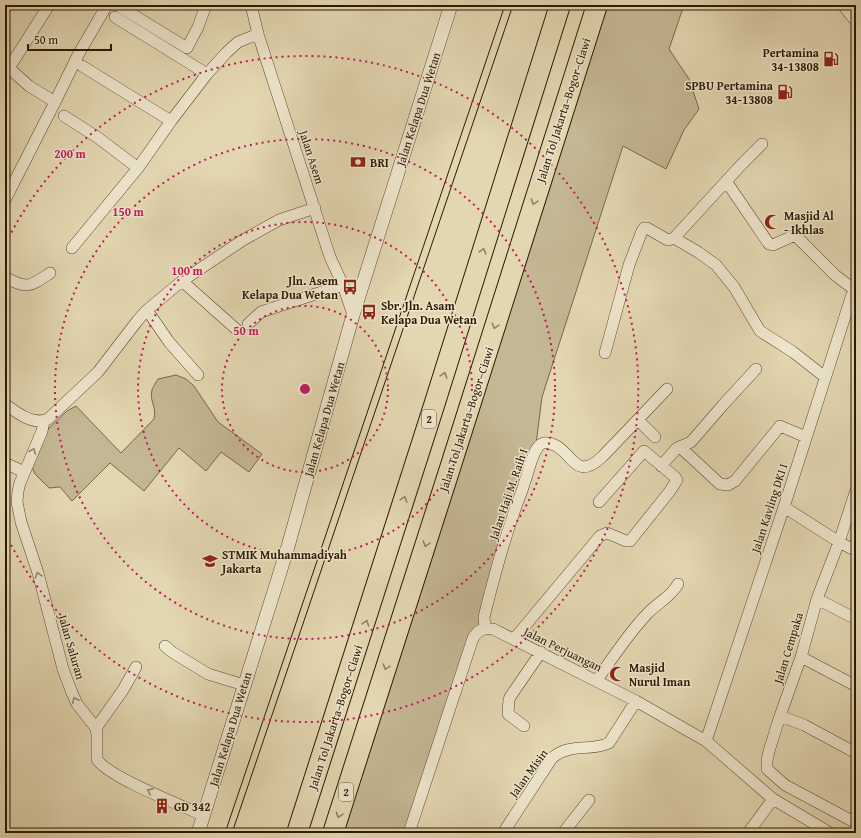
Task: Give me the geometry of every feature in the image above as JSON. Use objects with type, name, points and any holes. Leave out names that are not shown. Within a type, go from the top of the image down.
[{"type":"highway","name":"Jalan Tol Jakarta–Bogor–Ciawi","points":[[297,833],[376,592],[420,447],[470,294],[560,5]]},
{"type":"highway","name":"Jalan Tol Jakarta–Bogor–Ciawi","points":[[333,833],[597,5]]},
{"type":"street","points":[[49,5],[11,65],[10,69],[29,86],[56,102]]},
{"type":"street","points":[[5,200],[56,102],[78,55],[109,5],[187,48],[198,27],[206,5]]},
{"type":"street","name":"Jalan Asem","points":[[251,5],[258,34],[330,257],[343,285],[353,315]]},
{"type":"street","name":"Jalan Kelapa Dua Wetan","points":[[198,833],[287,550],[353,315],[451,5]]},
{"type":"street","points":[[844,5],[856,20]]},
{"type":"street","points":[[115,17],[207,74]]},
{"type":"street","points":[[72,248],[138,168],[171,121],[207,74],[238,42],[258,34]]},
{"type":"street","points":[[82,66],[171,121]]},
{"type":"street","points":[[64,116],[98,137],[138,168]]},
{"type":"street","points":[[605,353],[629,265],[644,228],[647,228],[669,240],[674,238],[762,144]]},
{"type":"street","points":[[726,181],[769,244],[773,245],[795,235],[835,275],[855,288]]},
{"type":"street","points":[[5,404],[18,414],[35,420],[44,421],[48,419],[98,372],[146,310],[182,281],[243,240],[279,220],[315,208]]},
{"type":"street","points":[[674,238],[698,252],[716,265],[734,287],[760,331],[793,352],[825,377]]},
{"type":"street","points":[[5,277],[20,284],[31,285],[50,273]]},
{"type":"street","points":[[182,281],[236,329]]},
{"type":"street","points":[[248,324],[261,312],[343,285]]},
{"type":"street","name":"Jalan Kavling DKI I","points":[[706,741],[855,288]]},
{"type":"street","points":[[146,310],[169,342],[198,375]]},
{"type":"street","points":[[661,466],[677,448],[691,442],[756,369]]},
{"type":"street","name":"Jalan Haji M. Raih I","points":[[485,628],[484,617],[505,540],[538,446],[547,442],[557,447],[575,463],[584,467],[590,467],[603,456],[667,389]]},
{"type":"street","points":[[638,420],[655,437]]},
{"type":"street","name":"Jalan Saluran","points":[[44,421],[42,431],[24,472],[18,491],[18,506],[21,522],[38,573],[63,669],[77,704],[96,728]]},
{"type":"street","points":[[680,447],[720,484],[728,485],[735,481],[780,426],[806,437]]},
{"type":"street","points":[[514,639],[600,536],[607,534],[628,541],[635,536],[677,480],[644,451],[599,502]]},
{"type":"street","points":[[5,463],[24,472]]},
{"type":"street","name":"Jalan Cempaka","points":[[856,490],[839,542],[816,599],[801,657],[780,716],[769,751],[767,764],[767,769],[785,785],[856,823]]},
{"type":"street","points":[[784,507],[856,551]]},
{"type":"street","points":[[597,680],[627,638],[646,615],[655,605],[665,599],[678,584]]},
{"type":"street","points":[[816,599],[856,619]]},
{"type":"street","points":[[409,833],[467,652],[475,634],[481,629],[485,628]]},
{"type":"street","name":"Jalan Perjuangan","points":[[485,628],[493,629],[597,680],[636,700],[706,741],[772,799],[830,833]]},
{"type":"street","points":[[165,646],[172,652],[208,674],[244,685]]},
{"type":"street","points":[[524,726],[508,714],[509,700],[541,652]]},
{"type":"street","points":[[801,657],[856,686]]},
{"type":"street","points":[[136,667],[123,690],[96,728],[96,759],[101,766],[141,787],[204,815]]},
{"type":"street","name":"Jalan Misin","points":[[503,833],[552,758],[565,751],[602,745],[609,742],[636,700]]},
{"type":"street","points":[[780,716],[804,725],[856,753]]},
{"type":"street","points":[[748,833],[772,799]]},
{"type":"street","points":[[563,833],[589,800]]},
{"type":"shaded area","points":[[596,5],[684,5],[669,49],[689,79],[699,109],[684,130],[666,169],[623,146],[542,397],[535,452],[481,629],[409,833],[333,833]]},
{"type":"shaded area","points":[[176,375],[186,379],[194,386],[218,422],[262,454],[249,472],[221,452],[206,471],[179,448],[144,491],[110,463],[72,501],[60,487],[49,488],[35,474],[31,465],[48,429],[67,411],[76,406],[121,453],[154,419],[155,411],[151,394],[152,389],[158,379]]},
{"type":"tram line","points":[[225,833],[505,5]]},
{"type":"tram line","points":[[232,833],[513,5]]},
{"type":"place","name":"Pertamina 34-13808","points":[[831,59]]},
{"type":"place","name":"SPBU Pertamina 34-13808","points":[[785,92]]},
{"type":"place","name":"BRI","points":[[358,162]]},
{"type":"place","name":"Masjid Al - Ikhlas","points":[[772,222]]},
{"type":"place","name":"Jln. Asem Kelapa Dua Wetan","points":[[350,287]]},
{"type":"place","name":"Sbr. Jln. Asam Kelapa Dua Wetan","points":[[369,312]]},
{"type":"place","name":"STMIK Muhammadiyah Jakarta","points":[[210,561]]},
{"type":"place","name":"Masjid Nurul Iman","points":[[617,674]]},
{"type":"place","name":"GD 342","points":[[162,806]]}]
